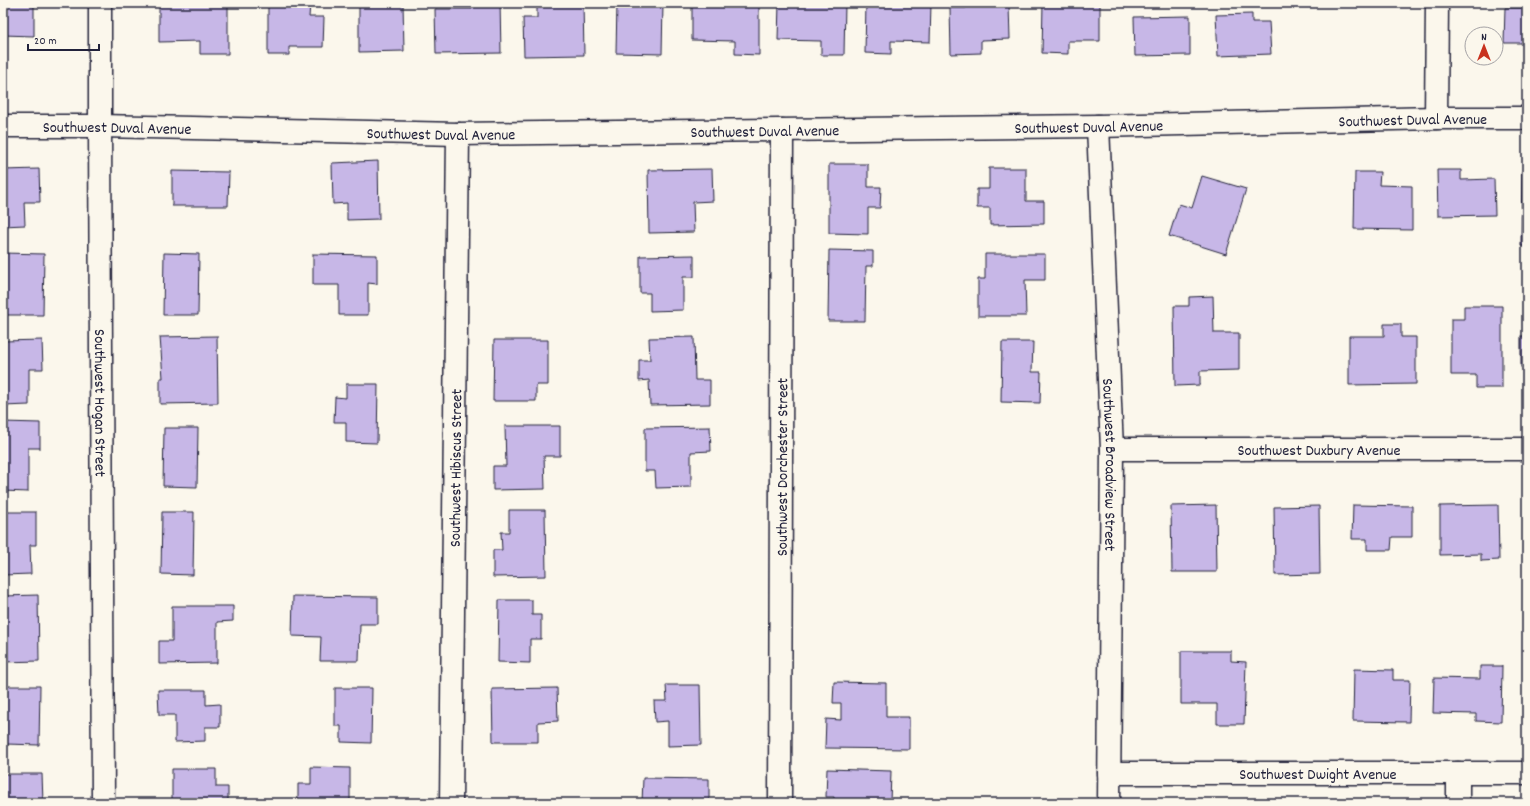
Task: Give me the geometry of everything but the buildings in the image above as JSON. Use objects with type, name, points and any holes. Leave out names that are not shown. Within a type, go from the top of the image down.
[{"type":"street","name":"Southwest Hogan Street","points":[[100,3],[103,803]]},
{"type":"street","points":[[1436,118],[1437,3]]},
{"type":"street","name":"Southwest Duval Avenue","points":[[3,126],[100,126],[458,134],[1098,126],[1436,118],[1527,118]]},
{"type":"street","name":"Southwest Broadview Street","points":[[1098,126],[1112,449],[1109,803]]},
{"type":"street","name":"Southwest Dorchester Street","points":[[780,803],[782,130]]},
{"type":"street","name":"Southwest Hibiscus Street","points":[[451,803],[458,134]]},
{"type":"street","name":"Southwest Duxbury Avenue","points":[[1112,449],[1527,449]]},
{"type":"street","name":"Southwest Dwight Avenue","points":[[1109,772],[1527,772]]},
{"type":"street","points":[[1458,772],[1458,803]]}]
